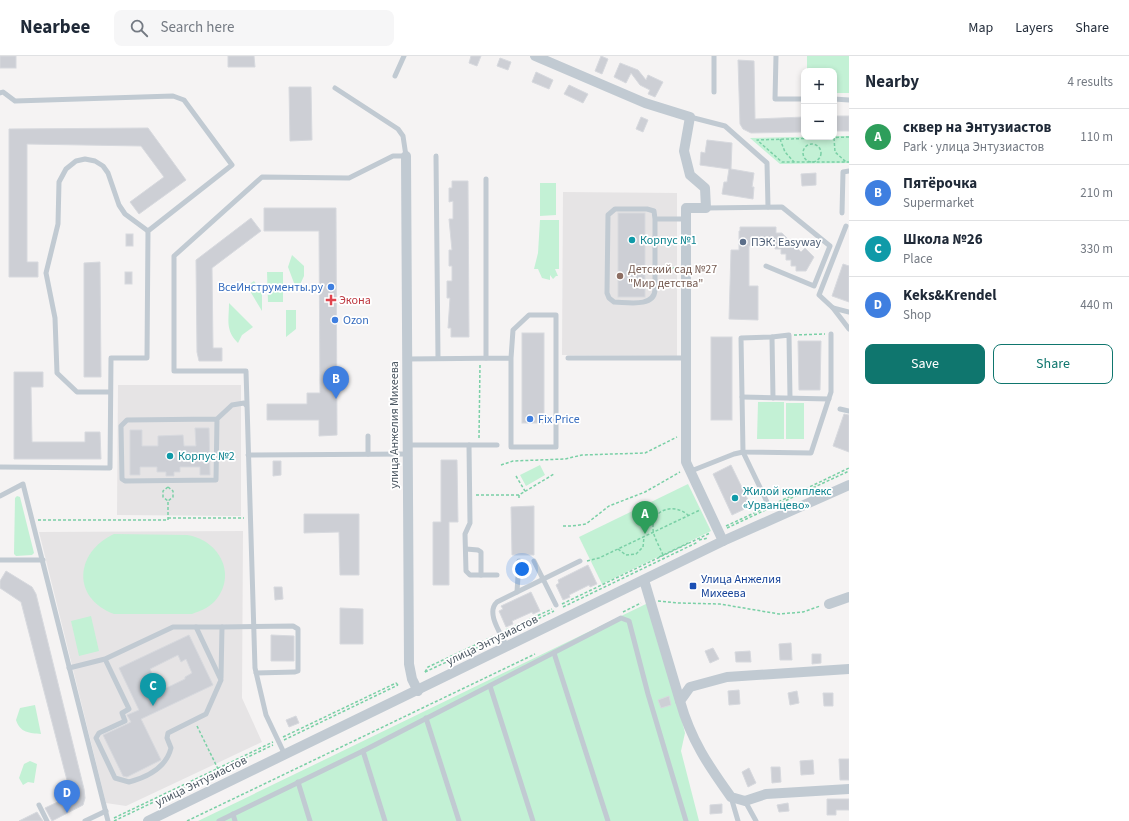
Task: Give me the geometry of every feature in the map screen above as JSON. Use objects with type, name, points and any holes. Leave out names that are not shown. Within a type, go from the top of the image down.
[{"type":"street","points":[[535,56],[645,103],[690,117],[684,151],[690,175],[705,188],[706,208],[686,208],[686,462],[720,535]]},
{"type":"street","name":"улица Анжелия Михеева","points":[[406,156],[409,664],[410,676],[418,691]]},
{"type":"street","name":"улица Энтузиастов","points":[[148,821],[644,580],[720,535],[849,485]]},
{"type":"street","points":[[644,580],[687,726],[706,762],[731,797],[745,800],[766,794],[849,789]]},
{"type":"street","points":[[829,604],[849,597]]},
{"type":"street","points":[[680,701],[690,687],[727,677],[849,669]]},
{"type":"lane","points":[[395,76],[404,56]]},
{"type":"lane","points":[[714,56],[714,92]]},
{"type":"lane","points":[[776,56],[775,99],[801,99]]},
{"type":"lane","points":[[285,755],[266,715],[256,672],[253,626],[246,371],[174,371],[174,256],[262,177],[349,178],[393,156],[406,156],[403,136],[398,129],[335,88]]},
{"type":"lane","points":[[0,93],[3,92],[15,101],[173,96],[184,100],[232,165],[148,231]]},
{"type":"lane","points":[[837,100],[849,100]]},
{"type":"lane","points":[[690,117],[725,126],[767,163],[768,207]]},
{"type":"lane","points":[[436,156],[438,358]]},
{"type":"lane","points":[[110,392],[77,392],[58,374],[55,318],[46,273],[58,224],[59,182],[66,168],[76,161],[85,159],[96,161],[103,166],[108,173],[119,205],[125,214],[148,231]]},
{"type":"lane","points":[[842,213],[843,172],[849,172]]},
{"type":"lane","points":[[483,358],[486,180]]},
{"type":"lane","points":[[706,208],[782,207],[830,246],[814,286],[766,266]]},
{"type":"lane","points":[[615,209],[647,209],[654,212],[655,219],[655,294],[651,300],[642,302],[614,302],[609,298],[607,293],[608,214],[615,209]]},
{"type":"lane","points":[[655,219],[686,219]]},
{"type":"lane","points":[[846,226],[818,295],[834,308],[849,329]]},
{"type":"lane","points":[[0,467],[110,468],[111,358],[147,358],[148,231]]},
{"type":"lane","points":[[834,308],[849,312]]},
{"type":"lane","points":[[528,315],[556,315],[556,447],[511,446],[511,358],[513,330],[528,315]]},
{"type":"lane","points":[[691,471],[734,454],[743,452],[811,453],[831,392],[831,334]]},
{"type":"lane","points":[[766,502],[743,452],[741,338],[788,335],[790,398]]},
{"type":"lane","points":[[772,337],[773,398]]},
{"type":"lane","points":[[407,359],[511,358]]},
{"type":"lane","points":[[568,358],[686,358]]},
{"type":"lane","points":[[742,397],[829,399]]},
{"type":"lane","points":[[217,419],[216,480],[125,481],[122,479],[121,426],[130,419],[217,419],[232,405],[244,403],[246,406]]},
{"type":"lane","points":[[840,409],[849,411]]},
{"type":"lane","points":[[368,436],[368,454]]},
{"type":"lane","points":[[248,455],[368,454],[470,445],[497,445]]},
{"type":"lane","points":[[470,445],[470,524],[466,532],[466,573],[470,576],[497,575]]},
{"type":"lane","points":[[0,496],[23,484],[108,821]]},
{"type":"lane","points":[[466,549],[478,550],[480,552],[481,576]]},
{"type":"lane","points":[[0,560],[43,560]]},
{"type":"lane","points":[[517,592],[519,561]]},
{"type":"lane","points":[[534,561],[556,605]]},
{"type":"lane","points":[[507,647],[492,612],[492,609],[497,602],[580,561]]},
{"type":"lane","points":[[219,821],[363,751],[620,618],[629,620],[648,694],[686,821]]},
{"type":"lane","points":[[70,668],[105,659],[173,627],[294,626],[299,632],[298,670],[295,672],[256,672]]},
{"type":"lane","points":[[196,627],[221,680]]},
{"type":"lane","points":[[105,659],[129,709],[122,713],[125,721],[99,733],[96,738],[115,778],[123,782],[129,782],[160,769],[168,758],[171,748],[167,738],[168,733],[206,714],[221,680],[222,627]]},
{"type":"lane","points":[[554,653],[608,821]]},
{"type":"lane","points":[[490,686],[533,821]]},
{"type":"lane","points":[[426,718],[459,821]]},
{"type":"lane","points":[[363,751],[384,821]]},
{"type":"lane","points":[[298,782],[310,821]]},
{"type":"lane","points":[[731,797],[738,821]]},
{"type":"lane","points":[[745,800],[756,821]]},
{"type":"lane","points":[[39,805],[47,821]]},
{"type":"lane","points":[[85,821],[106,811]]},
{"type":"lane","points":[[233,814],[236,821]]},
{"type":"path","points":[[837,138],[849,137]]},
{"type":"path","points":[[780,138],[785,152],[794,162]]},
{"type":"path","points":[[801,138],[757,140],[780,162],[848,162]]},
{"type":"path","points":[[834,140],[835,152],[848,162]]},
{"type":"path","points":[[812,144],[818,146],[821,155],[817,161],[811,162],[804,158],[803,151],[806,146],[812,144]]},
{"type":"path","points":[[655,268],[677,268]]},
{"type":"path","points":[[788,335],[831,334]]},
{"type":"path","points":[[479,445],[483,358]]},
{"type":"path","points":[[500,465],[513,461],[565,459],[582,455],[645,453],[686,433]]},
{"type":"path","points":[[563,526],[578,526],[591,521],[610,506],[645,492],[676,476],[686,462]]},
{"type":"path","points":[[425,672],[695,541],[720,535],[849,470]]},
{"type":"path","points":[[470,495],[519,495],[554,474]]},
{"type":"path","points":[[516,476],[525,491]]},
{"type":"path","points":[[168,481],[168,488]]},
{"type":"path","points":[[168,488],[163,491],[163,497],[168,501]]},
{"type":"path","points":[[168,488],[173,491],[173,497],[168,501]]},
{"type":"path","points":[[519,495],[519,500]]},
{"type":"path","points":[[168,501],[168,518]]},
{"type":"path","points":[[580,561],[599,558],[707,507]]},
{"type":"path","points":[[663,555],[653,532],[655,518],[662,511],[676,508],[689,516]]},
{"type":"path","points":[[32,520],[168,520],[168,518],[250,518]]},
{"type":"path","points":[[643,569],[663,555],[695,541],[720,535]]},
{"type":"path","points":[[618,549],[626,555],[636,554],[643,547],[644,537]]},
{"type":"path","points":[[501,634],[708,538]]},
{"type":"path","points":[[620,613],[649,599],[678,603],[720,604],[779,614],[803,612],[829,604]]},
{"type":"path","points":[[187,821],[542,651]]},
{"type":"path","points":[[108,821],[218,768],[398,685]]},
{"type":"path","points":[[194,720],[219,771]]},
{"type":"path","points":[[114,821],[278,741]]},
{"type":"shaded area","name":"Детский сад №27 \"Мир детства\"","points":[[563,192],[677,193],[677,356],[562,355]]},
{"type":"shaded area","points":[[118,385],[241,385],[241,516],[117,515]]},
{"type":"shaded area","points":[[243,531],[242,698],[262,742],[126,806],[106,803],[39,532]]},
{"type":"green space","points":[[807,56],[849,56],[849,93],[837,93],[837,68],[807,68]]},
{"type":"green space","points":[[837,136],[849,136],[849,163],[780,164],[750,138],[801,137],[801,140],[837,140]]},
{"type":"green space","points":[[540,183],[556,183],[556,215],[540,216]]},
{"type":"green space","points":[[540,220],[559,220],[559,269],[555,269],[558,276],[553,279],[550,275],[550,280],[542,278],[538,269],[534,269],[538,253]]},
{"type":"green space","points":[[292,255],[304,266],[304,276],[297,291],[288,267]]},
{"type":"green space","points":[[267,272],[283,272],[283,302],[268,302]]},
{"type":"green space","points":[[254,281],[262,292],[262,311],[247,286]]},
{"type":"green space","points":[[229,303],[253,327],[242,335],[238,343],[229,329]]},
{"type":"green space","points":[[286,310],[296,310],[296,329],[286,337]]},
{"type":"green space","points":[[758,402],[784,402],[784,439],[757,439]]},
{"type":"green space","points":[[786,403],[804,403],[804,439],[786,439]]},
{"type":"green space","points":[[540,465],[545,475],[526,486],[520,475]]},
{"type":"green space","points":[[688,484],[711,531],[602,584],[579,537]]},
{"type":"green space","points":[[17,496],[20,497],[34,553],[32,555],[16,556],[14,554],[15,498]]},
{"type":"green space","points":[[114,534],[187,535],[199,538],[209,544],[222,561],[225,571],[225,581],[221,592],[212,604],[192,614],[114,614],[100,607],[90,597],[85,586],[83,575],[86,563],[92,552],[101,542]]},
{"type":"green space","points":[[648,603],[673,684],[685,733],[681,751],[699,821],[198,821]]},
{"type":"green space","points":[[91,616],[99,651],[79,656],[71,621]]},
{"type":"green space","points":[[35,705],[41,734],[26,732],[20,728],[16,720],[20,708]]},
{"type":"green space","points":[[30,761],[37,764],[34,783],[28,782],[23,785],[19,778],[24,764]]},
{"type":"building","points":[[0,56],[16,56],[16,68],[0,68]]},
{"type":"building","points":[[228,56],[254,56],[255,67],[228,67]]},
{"type":"building","points":[[471,56],[481,56],[477,66],[469,63]]},
{"type":"building","points":[[601,56],[608,59],[602,74],[595,71]]},
{"type":"building","points":[[500,58],[511,62],[508,70],[497,66]]},
{"type":"building","points":[[738,60],[754,61],[755,119],[801,117],[801,132],[751,133],[743,129],[740,124]]},
{"type":"building","points":[[620,63],[638,70],[646,80],[648,75],[663,82],[655,97],[648,94],[650,90],[640,85],[631,73],[626,83],[614,77]]},
{"type":"building","points":[[536,72],[553,80],[549,89],[532,82]]},
{"type":"building","points":[[569,85],[588,94],[583,103],[564,94]]},
{"type":"building","points":[[289,87],[311,87],[312,140],[290,141]]},
{"type":"building","points":[[837,116],[849,116],[849,131],[837,131]]},
{"type":"building","points":[[641,117],[648,120],[643,132],[636,129]]},
{"type":"building","points":[[148,128],[186,180],[139,214],[130,202],[164,177],[141,146],[27,144],[27,262],[38,262],[38,277],[9,277],[9,129]]},
{"type":"building","points":[[707,140],[732,143],[731,169],[754,173],[752,187],[754,187],[753,199],[722,194],[724,182],[727,182],[729,169],[700,165],[701,152],[705,153]]},
{"type":"building","points":[[816,173],[816,185],[802,186],[801,174]]},
{"type":"building","points":[[452,181],[468,181],[469,337],[451,337],[451,328],[448,328],[450,298],[447,298],[447,281],[452,281],[452,266],[449,266],[449,250],[452,250],[449,219],[453,219],[453,201],[449,202],[449,188],[452,188]]},
{"type":"building","points":[[264,208],[336,208],[337,435],[319,436],[319,420],[267,420],[267,404],[307,404],[307,393],[320,393],[319,231],[264,231]]},
{"type":"building","name":"Корпус №1","points":[[618,213],[645,213],[645,297],[618,297]]},
{"type":"building","points":[[251,218],[261,231],[212,268],[213,348],[222,348],[222,361],[199,361],[197,352],[196,260]]},
{"type":"building","points":[[740,227],[776,227],[776,233],[782,233],[801,252],[805,248],[814,257],[806,271],[796,271],[796,266],[791,266],[791,260],[786,260],[786,254],[781,254],[781,249],[775,249],[775,246],[749,246],[749,286],[758,286],[758,320],[729,319],[731,250],[739,250]]},
{"type":"building","points":[[126,234],[133,234],[133,246],[126,246]]},
{"type":"building","points":[[100,262],[101,377],[84,377],[84,263]]},
{"type":"building","points":[[843,264],[849,266],[849,302],[832,296]]},
{"type":"building","points":[[125,272],[132,272],[132,284],[125,284]]},
{"type":"building","points":[[522,333],[544,333],[544,423],[522,423]]},
{"type":"building","points":[[711,337],[732,337],[732,420],[711,420]]},
{"type":"building","points":[[798,341],[821,341],[820,390],[799,390]]},
{"type":"building","points":[[14,372],[43,372],[43,387],[31,387],[32,442],[85,442],[85,432],[100,432],[101,459],[14,459]]},
{"type":"building","points":[[844,414],[849,415],[849,452],[833,446]]},
{"type":"building","name":"Корпус №2","points":[[195,428],[209,428],[210,475],[200,475],[200,467],[180,467],[180,472],[174,472],[174,476],[166,476],[166,472],[157,472],[157,467],[140,467],[140,475],[130,475],[130,430],[142,430],[142,446],[158,446],[158,436],[183,435],[184,446],[196,446]]},
{"type":"building","points":[[441,460],[457,460],[458,522],[449,522],[449,585],[433,585],[433,522],[441,522]]},
{"type":"building","points":[[273,461],[281,461],[281,475],[273,476]]},
{"type":"building","name":"Жилой комплекс «Урванцево»","points":[[731,465],[751,506],[732,515],[713,474]]},
{"type":"building","points":[[534,506],[534,555],[512,555],[511,507]]},
{"type":"building","points":[[304,514],[359,514],[359,575],[340,575],[339,532],[304,533]]},
{"type":"building","points":[[588,565],[597,584],[590,587],[589,585],[569,595],[570,597],[563,600],[556,585],[559,583],[558,580]]},
{"type":"building","points":[[6,571],[32,587],[36,594],[84,789],[85,798],[83,805],[52,821],[45,808],[64,799],[69,788],[21,602],[0,588],[0,581]]},
{"type":"building","points":[[274,587],[282,587],[283,599],[275,600]]},
{"type":"building","points":[[531,592],[540,611],[533,614],[532,612],[512,621],[513,624],[506,627],[499,611],[503,609],[501,606]]},
{"type":"building","points":[[340,608],[363,609],[363,644],[340,644]]},
{"type":"building","points":[[189,635],[213,685],[141,719],[161,760],[127,777],[123,776],[103,735],[131,722],[127,715],[139,710],[119,668]],"holes":[[[178,655],[181,662],[186,659],[192,673],[185,677],[185,679],[160,691],[150,669]]]},
{"type":"building","points":[[271,635],[294,636],[294,661],[271,661]]},
{"type":"building","points":[[791,643],[792,660],[780,660],[779,644]]},
{"type":"building","points":[[713,648],[719,659],[710,663],[705,651]]},
{"type":"building","points":[[750,651],[751,662],[736,662],[735,652]]},
{"type":"building","points":[[812,654],[821,654],[821,663],[812,664]]},
{"type":"building","points":[[739,690],[740,704],[729,705],[728,691]]},
{"type":"building","points":[[797,691],[799,703],[790,705],[788,693]]},
{"type":"building","points":[[823,693],[833,693],[833,706],[824,706]]},
{"type":"building","points":[[669,696],[671,705],[661,708],[658,700]]},
{"type":"building","points":[[296,716],[299,723],[289,727],[286,720]]},
{"type":"building","points":[[839,759],[849,759],[849,780],[840,780]]},
{"type":"building","points":[[813,760],[814,774],[801,775],[800,761]]},
{"type":"building","points":[[771,767],[780,767],[781,782],[772,783]]},
{"type":"building","points":[[749,768],[756,783],[748,787],[742,772]]},
{"type":"building","points":[[827,799],[849,799],[849,810],[836,810],[836,815],[827,815]]},
{"type":"building","points":[[788,803],[789,811],[779,812],[777,805]]},
{"type":"building","points":[[722,804],[722,813],[710,814],[710,805]]},
{"type":"building","points":[[37,812],[43,821],[19,821]]},
{"type":"place","name":"Корпус №1","points":[[632,240]]},
{"type":"place","name":"ПЭК: Easyway","points":[[743,242]]},
{"type":"place","name":"Детский сад №27 \"Мир детства\"","points":[[620,276]]},
{"type":"place","name":"ВсеИнструменты.ру","points":[[331,287]]},
{"type":"place","name":"Экона","points":[[331,300]]},
{"type":"place","name":"Ozon","points":[[335,320]]},
{"type":"place","name":"Пятёрочка","points":[[336,399]]},
{"type":"place","name":"Fix Price","points":[[530,419]]},
{"type":"place","name":"Корпус №2","points":[[170,456]]},
{"type":"place","name":"Жилой комплекс «Урванцево»","points":[[735,498]]},
{"type":"place","name":"сквер на Энтузиастов","points":[[645,534]]},
{"type":"place","name":"Улица Анжелия Михеева","points":[[693,586]]},
{"type":"place","name":"Школа №26","points":[[153,706]]},
{"type":"place","name":"Keks&Krendel","points":[[67,813]]}]
